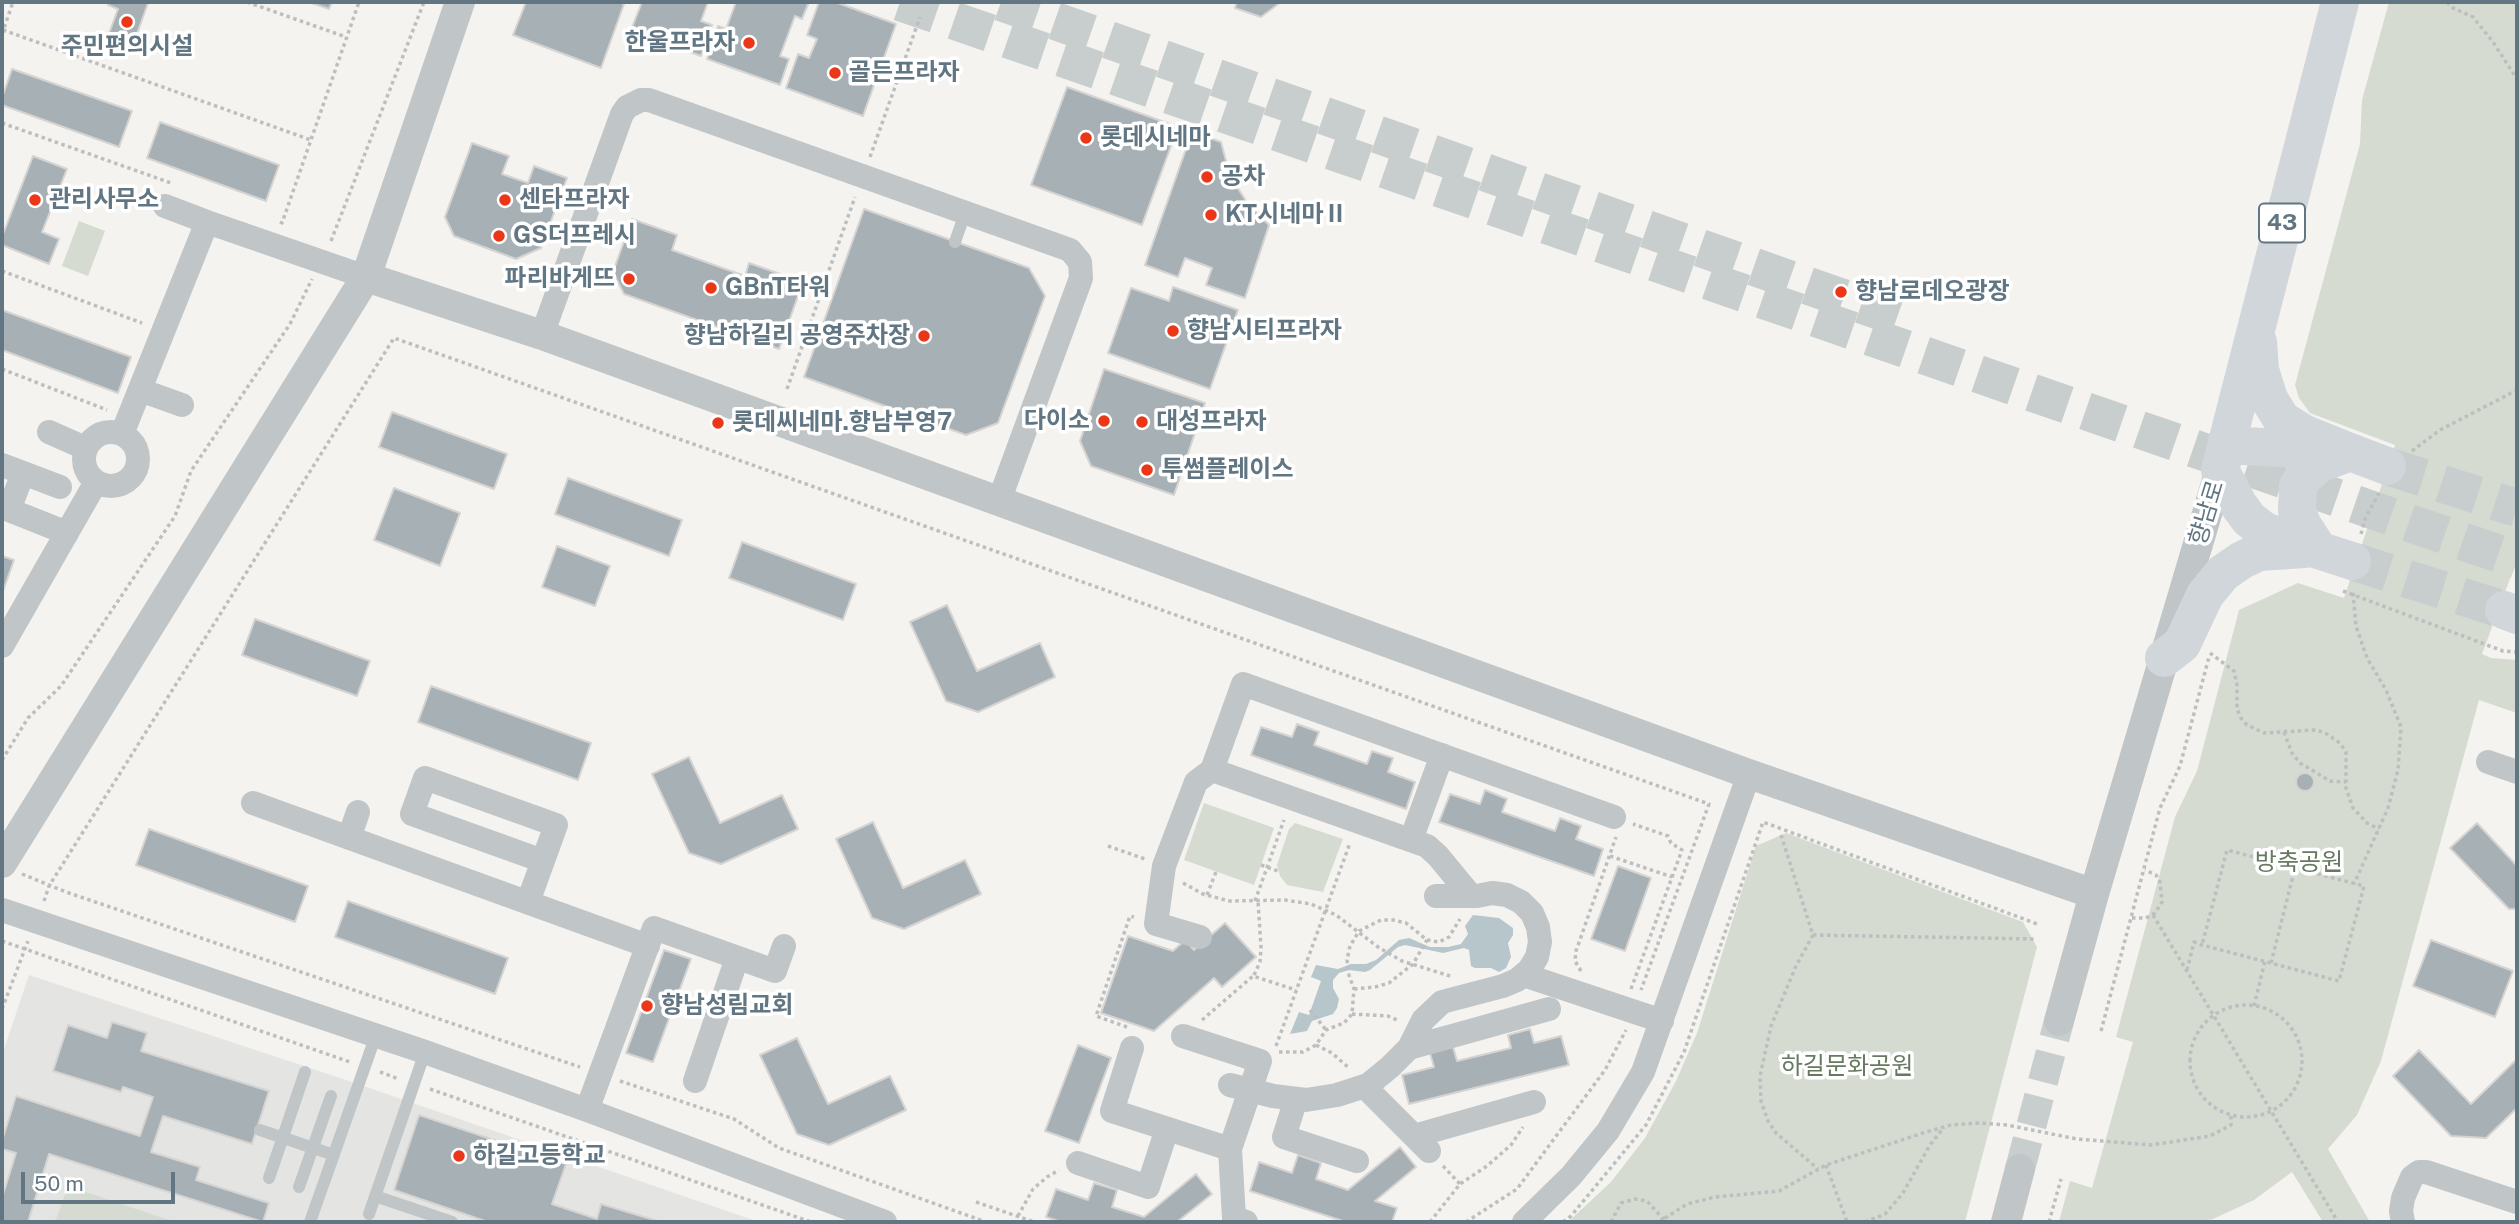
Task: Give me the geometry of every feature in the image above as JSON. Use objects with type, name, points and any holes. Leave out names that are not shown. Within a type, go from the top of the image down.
[{"type":"main road","name":"향남로","points":[[2223,457],[2340,2]]},
{"type":"main road","points":[[2257,322],[2260,370],[2269,399],[2281,420],[2303,433],[2393,469]]},
{"type":"main road","points":[[2343,564],[2263,530],[2249,519],[2238,504],[2223,457],[2350,453]]},
{"type":"main road","points":[[2343,564],[2303,526],[2297,512],[2296,496],[2298,486],[2305,476],[2319,464],[2350,453]]},
{"type":"main road","points":[[2164,658],[2182,644],[2205,595],[2223,573],[2242,560],[2259,552],[2343,564]]},
{"type":"street","points":[[2,863],[366,277],[460,2]]},
{"type":"street","points":[[542,335],[622,114],[633,103],[649,100],[1070,250],[1080,262],[1081,278],[999,501]]},
{"type":"street","points":[[165,206],[321,262],[542,335],[1749,774],[2094,894]]},
{"type":"street","points":[[118,423],[138,452],[136,470],[132,477],[118,486],[110,487],[96,482],[88,475],[84,467],[85,448],[99,434],[108,432],[118,423],[140,390],[207,222]]},
{"type":"street","points":[[140,390],[182,405]]},
{"type":"street","points":[[50,432],[85,448]]},
{"type":"street","name":"향남로","points":[[2059,1021],[2223,457]]},
{"type":"street","points":[[60,487],[13,469],[9,510],[67,533]]},
{"type":"street","points":[[2,646],[96,482]]},
{"type":"street","points":[[1200,937],[1156,924],[1164,866],[1196,782],[1212,770],[1243,684],[1618,819]]},
{"type":"street","points":[[1411,840],[1442,755]]},
{"type":"street","points":[[2488,762],[2517,772]]},
{"type":"street","points":[[1212,770],[1427,846],[1438,856],[1467,897]]},
{"type":"street","points":[[1524,1222],[1571,1176],[1608,1130],[1643,1072],[1749,774]]},
{"type":"street","points":[[528,902],[543,861],[556,825],[425,778],[412,814],[543,861]]},
{"type":"street","points":[[253,803],[648,946]]},
{"type":"street","points":[[349,838],[358,812]]},
{"type":"street","points":[[1240,1088],[1296,1098],[1337,1096],[1354,1080],[1390,1067],[1413,1039],[1423,1020],[1443,1002],[1503,986],[1529,970],[1537,957],[1540,942],[1532,913],[1521,902],[1507,895],[1492,893],[1467,897],[1436,896]]},
{"type":"street","points":[[2,910],[376,1035],[587,1110],[840,1214],[885,1222]]},
{"type":"street","points":[[587,1110],[654,929],[775,971],[784,946]]},
{"type":"street","points":[[695,1081],[737,958]]},
{"type":"street","points":[[1524,975],[1662,1021]]},
{"type":"street","points":[[1413,1039],[1549,1009]]},
{"type":"street","points":[[1130,1037],[1112,1111],[1230,1149]]},
{"type":"street","points":[[1183,1037],[1260,1061],[1240,1088],[1230,1149],[1238,1221]]},
{"type":"street","points":[[1354,1080],[1422,1144],[1530,1103]]},
{"type":"street","points":[[1296,1098],[1284,1137],[1357,1161]]},
{"type":"street","points":[[1078,1163],[1145,1193],[1167,1129]]},
{"type":"street","points":[[2006,1222],[2020,1169]]},
{"type":"street","points":[[2403,1222],[2403,1198],[2412,1177],[2418,1172],[2426,1172],[2517,1202]]},
{"type":"lane","points":[[955,242],[965,213]]},
{"type":"lane","points":[[310,1222],[376,1035]]},
{"type":"lane","points":[[369,1214],[425,1052]]},
{"type":"lane","points":[[269,1178],[305,1072]]},
{"type":"lane","points":[[299,1187],[331,1096]]},
{"type":"lane","points":[[260,1129],[334,1155]]},
{"type":"lane","points":[[375,1196],[452,1222]]},
{"type":"path","points":[[13,2],[2,32],[311,140]]},
{"type":"path","points":[[247,2],[346,37]]},
{"type":"path","points":[[270,218],[282,223],[359,2]]},
{"type":"path","points":[[2,760],[28,718],[61,685],[175,516],[191,471],[290,324],[335,234],[424,2]]},
{"type":"path","points":[[2447,2],[2453,8],[2473,17],[2517,79]]},
{"type":"path","points":[[787,389],[920,17]]},
{"type":"path","points":[[2,123],[180,186]]},
{"type":"path","points":[[2,271],[163,331]]},
{"type":"path","points":[[46,894],[394,338],[1709,804],[1625,1034],[1605,1070],[1517,1189],[1466,1222]]},
{"type":"path","points":[[2,369],[118,423]]},
{"type":"path","points":[[2354,884],[2388,808],[2398,770],[2401,727],[2356,626],[2343,564],[2393,469],[2440,430],[2517,390]]},
{"type":"path","points":[[2343,564],[2503,651],[2517,652]]},
{"type":"path","points":[[2101,1031],[2160,807],[2180,766],[2213,642]]},
{"type":"path","points":[[2210,653],[2234,671],[2237,709],[2247,725],[2264,733],[2314,730],[2333,737],[2346,752],[2346,788],[2353,808],[2368,823],[2379,829]]},
{"type":"path","points":[[2284,732],[2292,753],[2300,762],[2330,781],[2346,782]]},
{"type":"path","points":[[1183,1037],[1253,975],[1260,962],[1256,901],[1292,798]]},
{"type":"path","points":[[1584,974],[1575,961],[1576,951],[1610,856],[1618,819],[1668,836],[1671,843],[1682,850],[1631,989],[1619,985]]},
{"type":"path","points":[[1358,822],[1274,1051],[1303,1052],[1316,1045],[1326,1030],[1344,1023],[1352,1014],[1354,989],[1347,960],[1350,946],[1359,930],[1381,920],[1392,920],[1406,923],[1427,940],[1439,942],[1449,937],[1461,917],[1467,897]]},
{"type":"path","points":[[1563,1222],[1571,1216],[1646,1125],[1684,1052],[1763,822],[2040,925]]},
{"type":"path","points":[[1781,835],[1813,935],[1783,996],[1768,1039],[1760,1076],[1761,1101],[1768,1121],[1776,1133],[1819,1169]]},
{"type":"path","points":[[1108,846],[1124,852]]},
{"type":"path","points":[[2187,970],[2194,942],[2202,945],[2339,981],[2364,886],[2227,850],[2202,945]]},
{"type":"path","points":[[1610,856],[1672,877]]},
{"type":"path","points":[[1261,865],[1278,871]]},
{"type":"path","points":[[1164,866],[1182,883],[1207,895],[1229,901],[1285,900],[1311,904],[1326,910],[1359,930],[1378,947],[1413,964],[1454,978],[1446,982]]},
{"type":"path","points":[[2271,963],[2295,868]]},
{"type":"path","points":[[2132,918],[2153,915],[2162,902],[2162,888],[2156,875],[2145,870]]},
{"type":"path","points":[[1207,895],[1216,872]]},
{"type":"path","points":[[38,881],[734,1119],[779,1148],[986,1222]]},
{"type":"path","points":[[2153,915],[2339,1222]]},
{"type":"path","points":[[1130,1037],[1096,1016],[1130,916],[1156,924]]},
{"type":"path","points":[[1813,935],[2034,939]]},
{"type":"path","points":[[1354,989],[1389,983],[1413,964],[1427,940]]},
{"type":"path","points":[[2,941],[14,945]]},
{"type":"path","points":[[2,1009],[28,942]]},
{"type":"path","points":[[2254,1006],[2265,961]]},
{"type":"path","points":[[1253,975],[1296,990]]},
{"type":"path","points":[[2254,1006],[2283,1019],[2295,1033],[2301,1051],[2301,1070],[2296,1088],[2284,1103],[2250,1118],[2231,1116],[2214,1108],[2200,1095],[2190,1070],[2192,1043],[2201,1027],[2214,1015],[2231,1007],[2254,1006]]},
{"type":"path","points":[[1310,1010],[1326,1030]]},
{"type":"path","points":[[1352,1014],[1388,1016],[1413,1039]]},
{"type":"path","points":[[1316,1045],[1346,1063],[1354,1080]]},
{"type":"path","points":[[1430,1222],[1460,1184],[1487,1166],[1511,1145],[1522,1128],[1530,1103]]},
{"type":"path","points":[[1611,1222],[1621,1203],[1635,1199],[1647,1201],[1663,1221],[1687,1204],[1715,1197],[1779,1191],[1826,1165],[1944,1127],[1979,1123],[2007,1125],[2077,1139],[2151,1144],[2210,1136],[2231,1125],[2231,1116]]},
{"type":"path","points":[[1866,1222],[1885,1214],[1903,1193],[1930,1144],[1944,1127]]},
{"type":"path","points":[[1018,1216],[1033,1189],[1047,1177],[1078,1163]]},
{"type":"path","points":[[1826,1165],[1847,1222]]},
{"type":"path","points":[[2049,1222],[2061,1179]]},
{"type":"path","points":[[976,1202],[1034,1222]]},
{"type":"shaded area","points":[[1473,915],[1499,918],[1513,928],[1513,935],[1508,943],[1511,957],[1506,968],[1499,972],[1491,968],[1475,968],[1471,966],[1469,950],[1464,948],[1443,953],[1405,945],[1398,947],[1370,970],[1339,973],[1333,980],[1333,988],[1339,999],[1333,1014],[1312,1021],[1307,1031],[1290,1034],[1299,1012],[1309,1015],[1321,981],[1311,977],[1316,965],[1338,969],[1351,964],[1366,964],[1376,960],[1399,940],[1409,938],[1430,947],[1461,944],[1468,934],[1465,926]]},
{"type":"shaded area","points":[[29,975],[346,1080],[759,1222],[2,1222],[2,1055]]},
{"type":"green space","name":"방축공원","points":[[2389,2],[2517,2],[2517,560],[2482,654],[2491,658],[2517,660],[2517,713],[2479,700],[2381,1061],[2357,1115],[2328,1149],[2370,1222],[2323,1222],[2292,1172],[2254,1200],[2213,1219],[2195,1222],[2059,1222],[2070,1181],[2092,1188],[2133,1042],[2116,1037],[2175,817],[2197,771],[2239,610],[2298,583],[2344,598],[2395,445],[2310,413],[2299,398],[2295,385],[2360,144],[2362,100]]},
{"type":"green space","points":[[79,221],[105,231],[88,276],[62,266]]},
{"type":"green space","points":[[1204,803],[1274,828],[1254,885],[1184,860]]},
{"type":"green space","points":[[1295,823],[1343,839],[1323,892],[1287,885],[1280,876],[1277,865],[1289,829]]},
{"type":"green space","name":"하길문화공원","points":[[1786,833],[2023,922],[2037,947],[1965,1222],[1568,1222],[1611,1182],[1645,1138],[1676,1081],[1697,1033],[1756,846]]},
{"type":"green space","points":[[68,1186],[175,1222],[55,1222]]},
{"type":"building","name":"주민편의시설","points":[[109,2],[148,3],[133,45],[108,36],[118,9],[108,5]]},
{"type":"building","points":[[309,2],[332,2],[329,9]]},
{"type":"building","points":[[526,2],[624,4],[601,68],[513,35]]},
{"type":"building","points":[[642,2],[708,2],[701,21],[712,25],[701,56],[631,30]]},
{"type":"building","name":"한울프라자","points":[[736,2],[809,2],[802,19],[795,16],[780,56],[789,59],[780,85],[707,59],[718,26],[726,29]]},
{"type":"building","name":"골든프라자","points":[[819,2],[835,2],[896,24],[863,116],[786,88],[798,54],[809,58],[817,39],[807,35]]},
{"type":"building","points":[[1237,2],[1281,2],[1261,17],[1235,8]]},
{"type":"building","points":[[12,69],[132,111],[119,147],[2,105]]},
{"type":"building","points":[[1067,87],[1178,127],[1142,225],[1031,185]]},
{"type":"building","points":[[160,122],[279,165],[266,201],[147,158]]},
{"type":"building","name":"KT시네마Ⅱ","points":[[1192,132],[1221,142],[1230,176],[1248,204],[1269,225],[1245,298],[1206,285],[1212,268],[1185,258],[1178,277],[1145,265]]},
{"type":"building","name":"센타프라자","points":[[472,143],[509,156],[502,174],[528,183],[534,166],[567,178],[541,248],[516,259],[454,236],[445,217]]},
{"type":"building","name":"관리사무소","points":[[33,156],[67,169],[42,232],[59,239],[49,264],[2,245],[2,237]]},
{"type":"building","name":"향남하길리 공영주차장","points":[[864,209],[1029,268],[1045,296],[998,423],[966,435],[804,377]]},
{"type":"building","name":"GBnT타워","points":[[632,219],[677,235],[672,250],[745,276],[749,263],[803,282],[779,349],[624,294],[613,272]]},
{"type":"building","name":"향남시티프라자","points":[[1173,287],[1238,310],[1210,389],[1108,353],[1131,288],[1169,301]]},
{"type":"building","points":[[2,310],[131,357],[118,393],[2,350]]},
{"type":"building","name":"대성프라자","points":[[1104,369],[1205,403],[1174,495],[1091,466],[1080,441]]},
{"type":"building","points":[[392,412],[507,454],[494,489],[379,447]]},
{"type":"building","points":[[568,478],[682,520],[669,556],[555,514]]},
{"type":"building","points":[[394,488],[460,513],[440,566],[374,540]]},
{"type":"building","points":[[742,542],[856,584],[843,620],[729,578]]},
{"type":"building","points":[[557,546],[610,566],[595,606],[542,587]]},
{"type":"building","points":[[2,556],[14,560],[2,594]]},
{"type":"building","points":[[947,605],[977,671],[1040,643],[1055,677],[978,712],[946,701],[910,622]]},
{"type":"building","points":[[255,619],[370,661],[357,696],[242,655]]},
{"type":"building","points":[[431,686],[591,743],[578,780],[418,722]]},
{"type":"building","points":[[1297,724],[1319,732],[1314,745],[1367,764],[1372,751],[1393,758],[1388,772],[1415,782],[1406,809],[1251,755],[1261,727],[1292,737]]},
{"type":"building","points":[[689,757],[720,823],[782,795],[798,829],[721,864],[689,853],[652,774]]},
{"type":"building","points":[[2301,773],[2309,773],[2314,782],[2312,789],[2301,791],[2296,786],[2296,778]]},
{"type":"building","points":[[1485,790],[1507,799],[1502,812],[1555,831],[1560,818],[1581,826],[1576,839],[1603,849],[1594,876],[1439,822],[1450,794],[1480,804]]},
{"type":"building","points":[[873,822],[903,888],[965,860],[981,894],[904,929],[872,918],[836,839]]},
{"type":"building","points":[[2477,823],[2517,866],[2517,909],[2509,909],[2450,848]]},
{"type":"building","points":[[149,829],[308,886],[295,922],[136,865]]},
{"type":"building","points":[[1618,866],[1651,878],[1625,951],[1591,939]]},
{"type":"building","points":[[348,901],[508,958],[495,994],[335,937]]},
{"type":"building","points":[[1225,923],[1256,957],[1222,987],[1214,978],[1154,1031],[1101,1013],[1128,936],[1173,951],[1185,940],[1194,950]]},
{"type":"building","points":[[2431,940],[2513,971],[2495,1017],[2413,986]]},
{"type":"building","points":[[664,950],[691,959],[653,1062],[626,1053]]},
{"type":"building","points":[[112,1022],[147,1033],[141,1051],[269,1091],[252,1144],[163,1116],[151,1152],[200,1167],[196,1180],[269,1203],[263,1222],[49,1154],[28,1222],[2,1222],[2,1198],[16,1153],[2,1149],[2,1141],[16,1096],[140,1136],[153,1097],[123,1087],[121,1092],[53,1071],[68,1025],[107,1038]]},
{"type":"building","points":[[1530,1029],[1534,1043],[1561,1036],[1569,1065],[1409,1104],[1402,1075],[1434,1067],[1430,1053],[1453,1047],[1457,1061],[1511,1048],[1508,1035]]},
{"type":"building","points":[[797,1038],[828,1104],[890,1076],[906,1110],[829,1145],[797,1134],[760,1055]]},
{"type":"building","points":[[1078,1045],[1111,1058],[1079,1143],[1045,1131]]},
{"type":"building","points":[[2419,1050],[2471,1104],[2517,1059],[2517,1108],[2486,1138],[2451,1136],[2393,1076]]},
{"type":"building","points":[[419,1115],[566,1164],[552,1204],[597,1219],[601,1204],[661,1222],[488,1222],[394,1190]]},
{"type":"building","points":[[1400,1147],[1416,1167],[1375,1201],[1397,1208],[1392,1222],[1346,1222],[1250,1191],[1259,1162],[1292,1173],[1298,1155],[1321,1163],[1316,1179],[1348,1190]]},
{"type":"building","points":[[1196,1174],[1212,1194],[1177,1222],[1061,1222],[1046,1217],[1056,1189],[1088,1200],[1094,1183],[1117,1190],[1112,1207],[1144,1217]]},
{"type":"tunnel","points":[[900,2],[2517,560]]},
{"type":"tunnel","points":[[1001,2],[1908,321]]},
{"type":"tunnel","points":[[2387,466],[2517,508]]},
{"type":"tunnel","points":[[2352,561],[2504,610]]},
{"type":"tunnel","points":[[2020,1169],[2059,1021]]},
{"type":"place","name":"주민편의시설","points":[[127,22]]},
{"type":"place","name":"한울프라자","points":[[749,43]]},
{"type":"place","name":"골든프라자","points":[[835,73]]},
{"type":"place","name":"롯데시네마","points":[[1086,138]]},
{"type":"place","name":"공차","points":[[1207,177]]},
{"type":"place","name":"관리사무소","points":[[35,200]]},
{"type":"place","name":"센타프라자","points":[[505,200]]},
{"type":"place","name":"KT시네마Ⅱ","points":[[1211,215]]},
{"type":"place","name":"GS더프레시","points":[[499,236]]},
{"type":"place","name":"파리바게뜨","points":[[629,279]]},
{"type":"place","name":"GBnT타워","points":[[711,288]]},
{"type":"place","name":"향남로데오광장","points":[[1841,292]]},
{"type":"place","name":"향남시티프라자","points":[[1173,331]]},
{"type":"place","name":"향남하길리 공영주차장","points":[[924,336]]},
{"type":"place","name":"다이소","points":[[1104,421]]},
{"type":"place","name":"대성프라자","points":[[1142,422]]},
{"type":"place","name":"롯데씨네마.향남부영7","points":[[718,423]]},
{"type":"place","name":"투썸플레이스","points":[[1147,470]]},
{"type":"place","name":"향남성림교회","points":[[647,1006]]},
{"type":"place","name":"하길고등학교","points":[[459,1156]]}]
